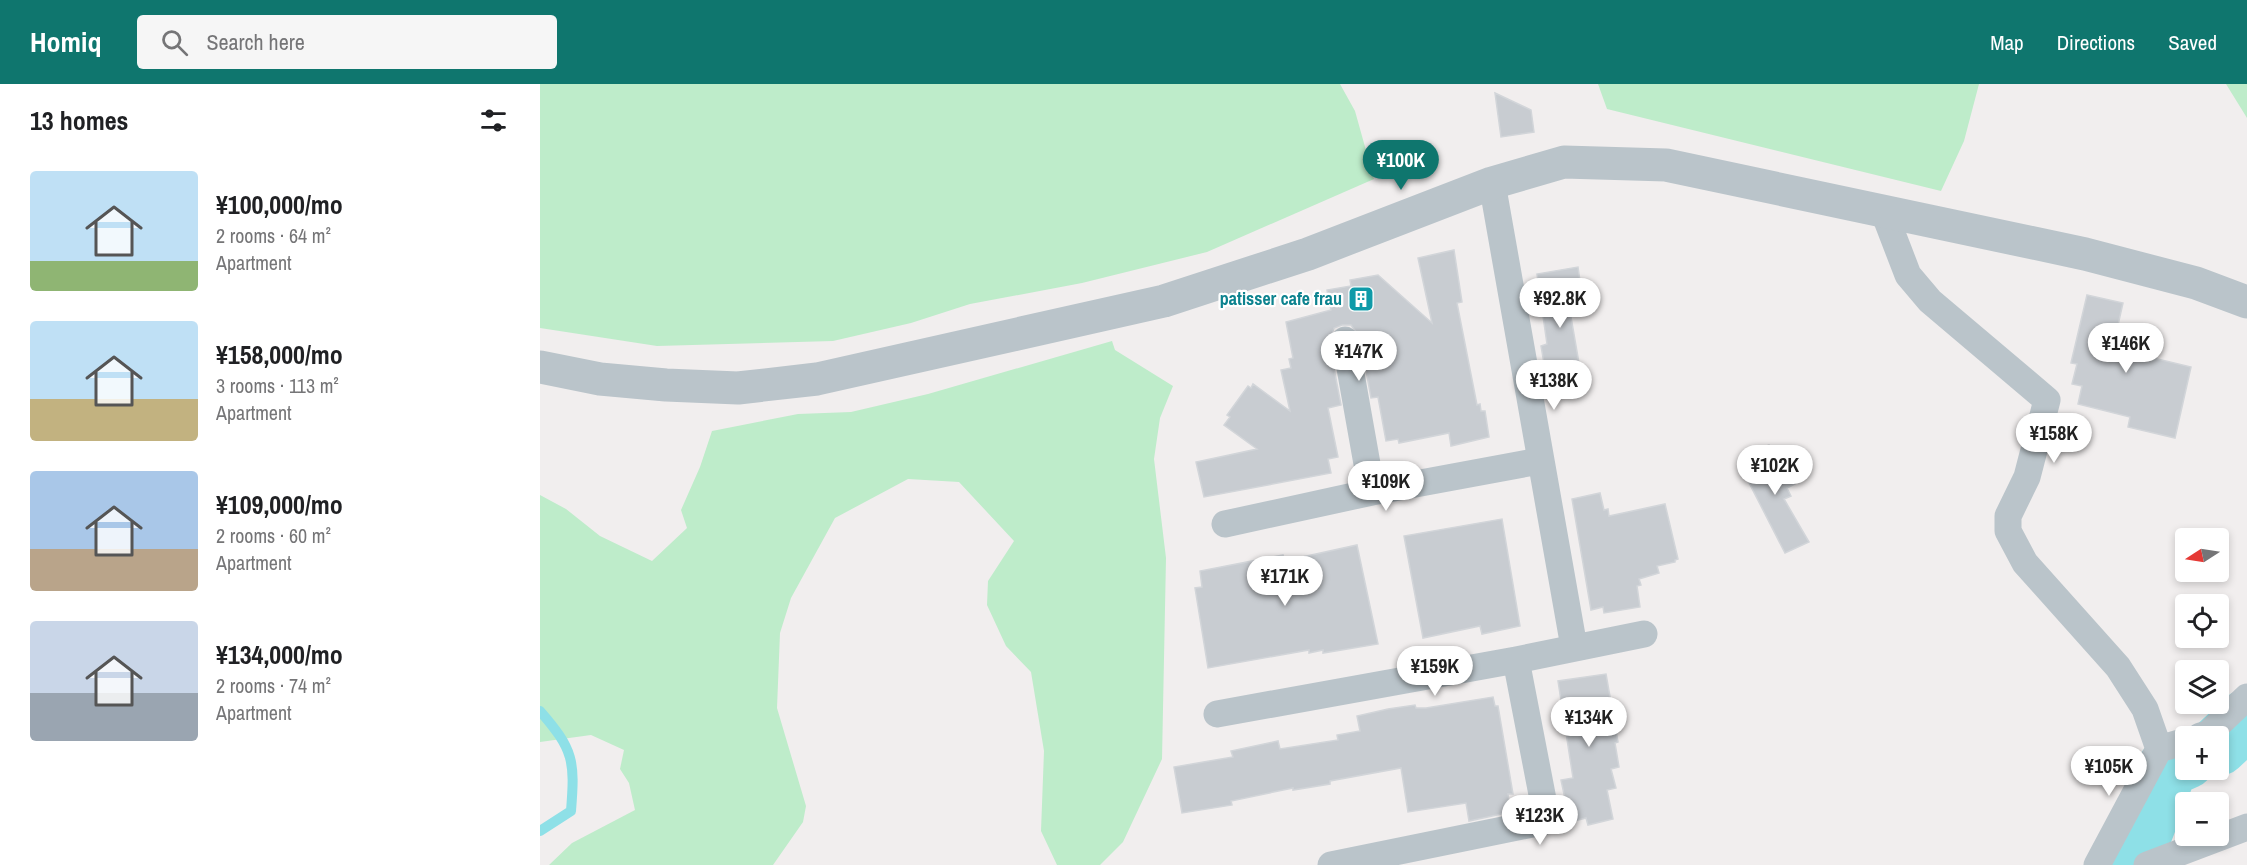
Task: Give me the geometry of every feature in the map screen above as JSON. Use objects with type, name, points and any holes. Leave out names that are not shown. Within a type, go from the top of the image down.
[{"type":"street","points":[[540,367],[600,379],[666,385],[738,388],[817,379],[1164,301],[1308,254],[1492,183],[1564,162],[1666,165],[2085,254],[2196,283],[2247,302]]},
{"type":"street","points":[[1492,183],[1539,461],[1574,647]]},
{"type":"street","points":[[1883,210],[1908,275],[1930,301],[2048,400],[2027,477],[2008,516],[2008,531],[2025,563],[2118,667],[2145,709],[2159,749]]},
{"type":"street","points":[[1345,340],[1372,492]]},
{"type":"street","points":[[1225,524],[1372,492],[1539,461]]},
{"type":"street","points":[[1217,714],[1516,660],[1644,633]]},
{"type":"street","points":[[1331,865],[1542,822],[1546,815],[1516,660]]},
{"type":"street","points":[[2216,726],[2247,697]]},
{"type":"street","points":[[2097,865],[2159,749],[2175,744]]},
{"type":"street","points":[[2147,865],[2247,827]]},
{"type":"green space","points":[[540,84],[1340,84],[1355,111],[1374,179],[1207,252],[1082,283],[970,304],[911,323],[833,341],[657,346],[540,328]]},
{"type":"green space","points":[[1598,84],[1979,84],[1964,141],[1941,191],[1607,109]]},
{"type":"green space","points":[[2226,84],[2247,84],[2247,118]]},
{"type":"green space","points":[[1112,341],[1115,350],[1173,386],[1160,418],[1154,459],[1166,558],[1162,759],[1123,842],[1100,865],[1057,865],[1041,831],[1044,751],[1031,672],[1006,646],[987,605],[988,581],[1014,541],[959,482],[908,479],[835,518],[791,598],[780,633],[777,708],[806,806],[803,822],[773,865],[549,865],[572,843],[635,810],[629,783],[620,769],[624,750],[591,735],[540,742],[540,495],[566,509],[600,536],[652,561],[687,528],[681,510],[700,467],[712,431],[798,414],[851,412],[928,394]]},
{"type":"building","points":[[1495,93],[1531,110],[1534,132],[1501,137]]},
{"type":"building","points":[[1454,250],[1462,302],[1457,303],[1477,405],[1480,404],[1481,411],[1485,411],[1489,437],[1451,446],[1449,433],[1399,443],[1398,439],[1386,441],[1378,397],[1371,398],[1360,337],[1351,325],[1342,325],[1334,328],[1329,342],[1341,405],[1328,408],[1338,457],[1328,459],[1331,473],[1204,497],[1196,462],[1257,449],[1224,425],[1230,417],[1227,415],[1248,386],[1251,388],[1253,384],[1290,411],[1281,370],[1291,368],[1289,359],[1293,358],[1286,322],[1331,310],[1327,290],[1351,286],[1350,280],[1378,275],[1432,323],[1418,258]]},
{"type":"building","points":[[1578,267],[1582,295],[1581,298],[1568,300],[1583,386],[1579,389],[1554,394],[1554,391],[1549,392],[1541,346],[1547,344],[1537,274]]},
{"type":"building","points":[[2087,295],[2123,303],[2118,325],[2122,326],[2116,349],[2191,367],[2175,438],[2128,427],[2130,417],[2078,404],[2082,386],[2072,384],[2077,364],[2071,363]]},
{"type":"building","points":[[1769,445],[1775,458],[1782,455],[1795,484],[1787,488],[1791,496],[1784,499],[1809,542],[1785,553],[1743,471],[1750,467],[1745,455]]},
{"type":"building","points":[[1600,493],[1604,510],[1608,509],[1609,516],[1665,504],[1678,559],[1675,562],[1657,566],[1659,573],[1639,579],[1641,585],[1637,586],[1640,607],[1604,613],[1603,607],[1591,610],[1572,499]]},
{"type":"building","points":[[1502,519],[1520,626],[1482,634],[1480,626],[1423,638],[1404,536]]},
{"type":"building","points":[[1357,545],[1378,644],[1323,653],[1323,650],[1309,653],[1309,650],[1208,668],[1195,588],[1202,587],[1200,571],[1283,555],[1284,561]]},
{"type":"building","points":[[1606,674],[1618,742],[1615,743],[1619,767],[1611,769],[1616,788],[1607,790],[1613,819],[1588,825],[1586,818],[1570,822],[1561,780],[1573,778],[1558,681]]},
{"type":"building","points":[[1493,697],[1495,706],[1498,706],[1513,794],[1508,794],[1511,812],[1469,821],[1466,803],[1408,812],[1401,768],[1330,781],[1330,784],[1293,790],[1293,788],[1231,801],[1232,805],[1182,813],[1174,767],[1233,757],[1231,751],[1278,741],[1280,749],[1338,740],[1337,735],[1360,731],[1357,716],[1388,709],[1415,705],[1416,708],[1426,708]]},
{"type":"waterway","points":[[540,711],[566,747],[570,757],[573,780],[571,811],[540,831]]},
{"type":"waterway","points":[[2229,736],[2247,719]]},
{"type":"waterway","points":[[2130,865],[2168,767],[2175,764]]},
{"type":"place","name":"patisser cafe frau","points":[[1361,299]]}]
